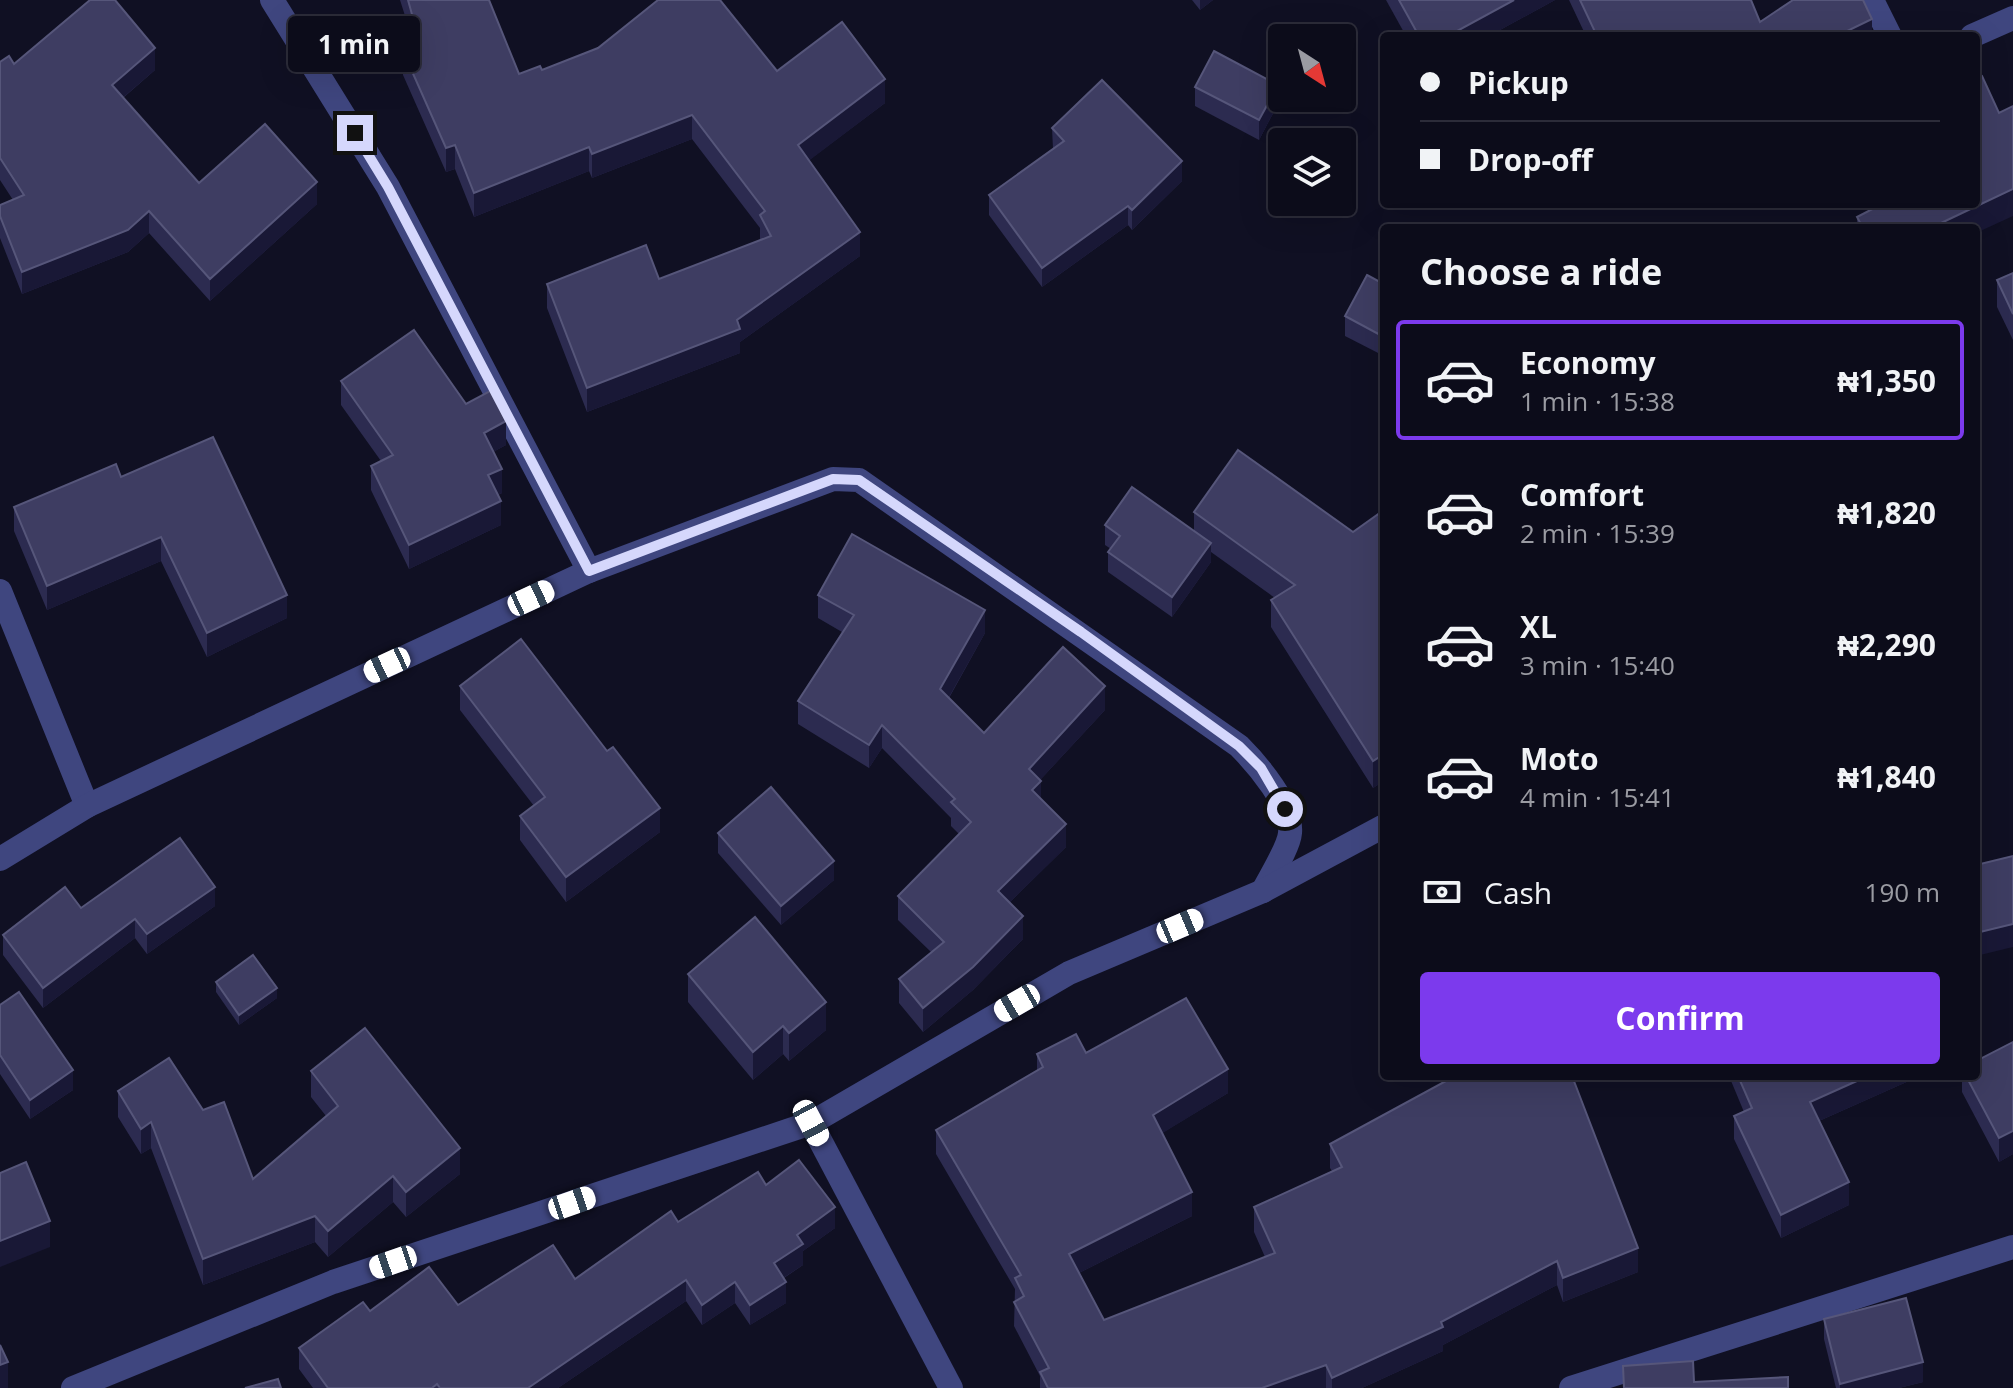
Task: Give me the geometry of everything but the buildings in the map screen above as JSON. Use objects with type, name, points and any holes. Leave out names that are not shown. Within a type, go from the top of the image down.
[{"type":"street","points":[[272,0],[388,187],[589,571]]},
{"type":"street","points":[[1872,0],[1888,32]]},
{"type":"street","points":[[1980,32],[2013,18]]},
{"type":"street","points":[[0,859],[87,806],[589,571],[833,479],[859,480],[1081,632],[1250,757],[1285,809],[1291,833],[1263,891]]},
{"type":"street","points":[[0,591],[87,806]]},
{"type":"street","points":[[73,1388],[333,1282],[811,1123],[1069,973],[1263,891],[1380,828]]},
{"type":"street","points":[[811,1123],[951,1388]]},
{"type":"street","points":[[1571,1388],[2013,1247]]},
{"type":"route","points":[[355,133],[388,187],[589,571],[833,479],[859,480],[1081,632],[1239,746],[1261,768],[1285,809]]}]
